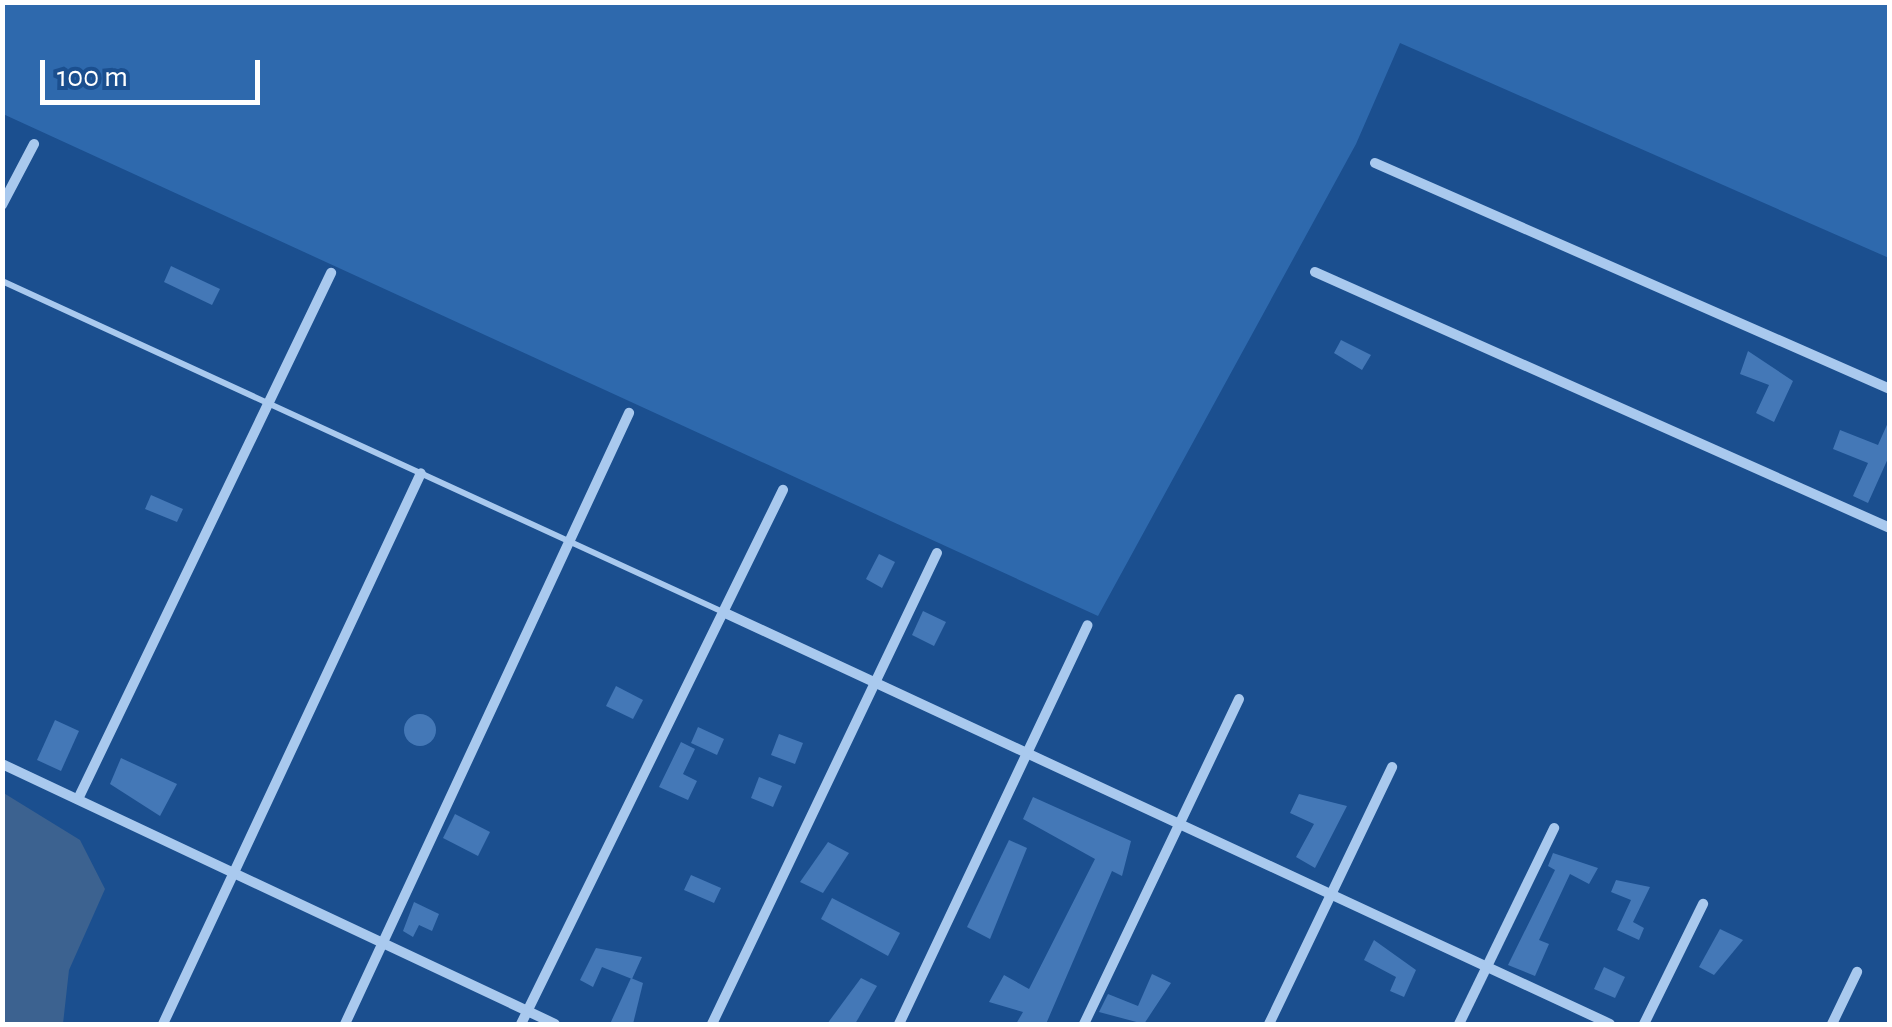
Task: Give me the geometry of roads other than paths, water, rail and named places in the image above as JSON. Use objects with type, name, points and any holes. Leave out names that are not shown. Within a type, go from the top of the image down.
[{"type":"street","points":[[2,205],[34,144]]},
{"type":"street","points":[[1375,163],[1890,390]]},
{"type":"street","points":[[1315,272],[1890,528]]},
{"type":"street","points":[[78,800],[331,273]]},
{"type":"street","points":[[345,1024],[629,413]]},
{"type":"street","points":[[163,1024],[421,473]]},
{"type":"street","points":[[521,1024],[783,490]]},
{"type":"street","points":[[712,1024],[936,553]]},
{"type":"street","points":[[724,612],[1610,1024]]},
{"type":"street","points":[[900,1024],[1088,625]]},
{"type":"street","points":[[1084,1024],[1240,699]]},
{"type":"street","points":[[2,764],[554,1024]]},
{"type":"street","points":[[1269,1024],[1392,767]]},
{"type":"street","points":[[1459,1024],[1554,828]]},
{"type":"street","points":[[1644,1024],[1702,904]]},
{"type":"street","points":[[1832,1024],[1857,972]]},
{"type":"lane","points":[[2,281],[724,612]]}]
